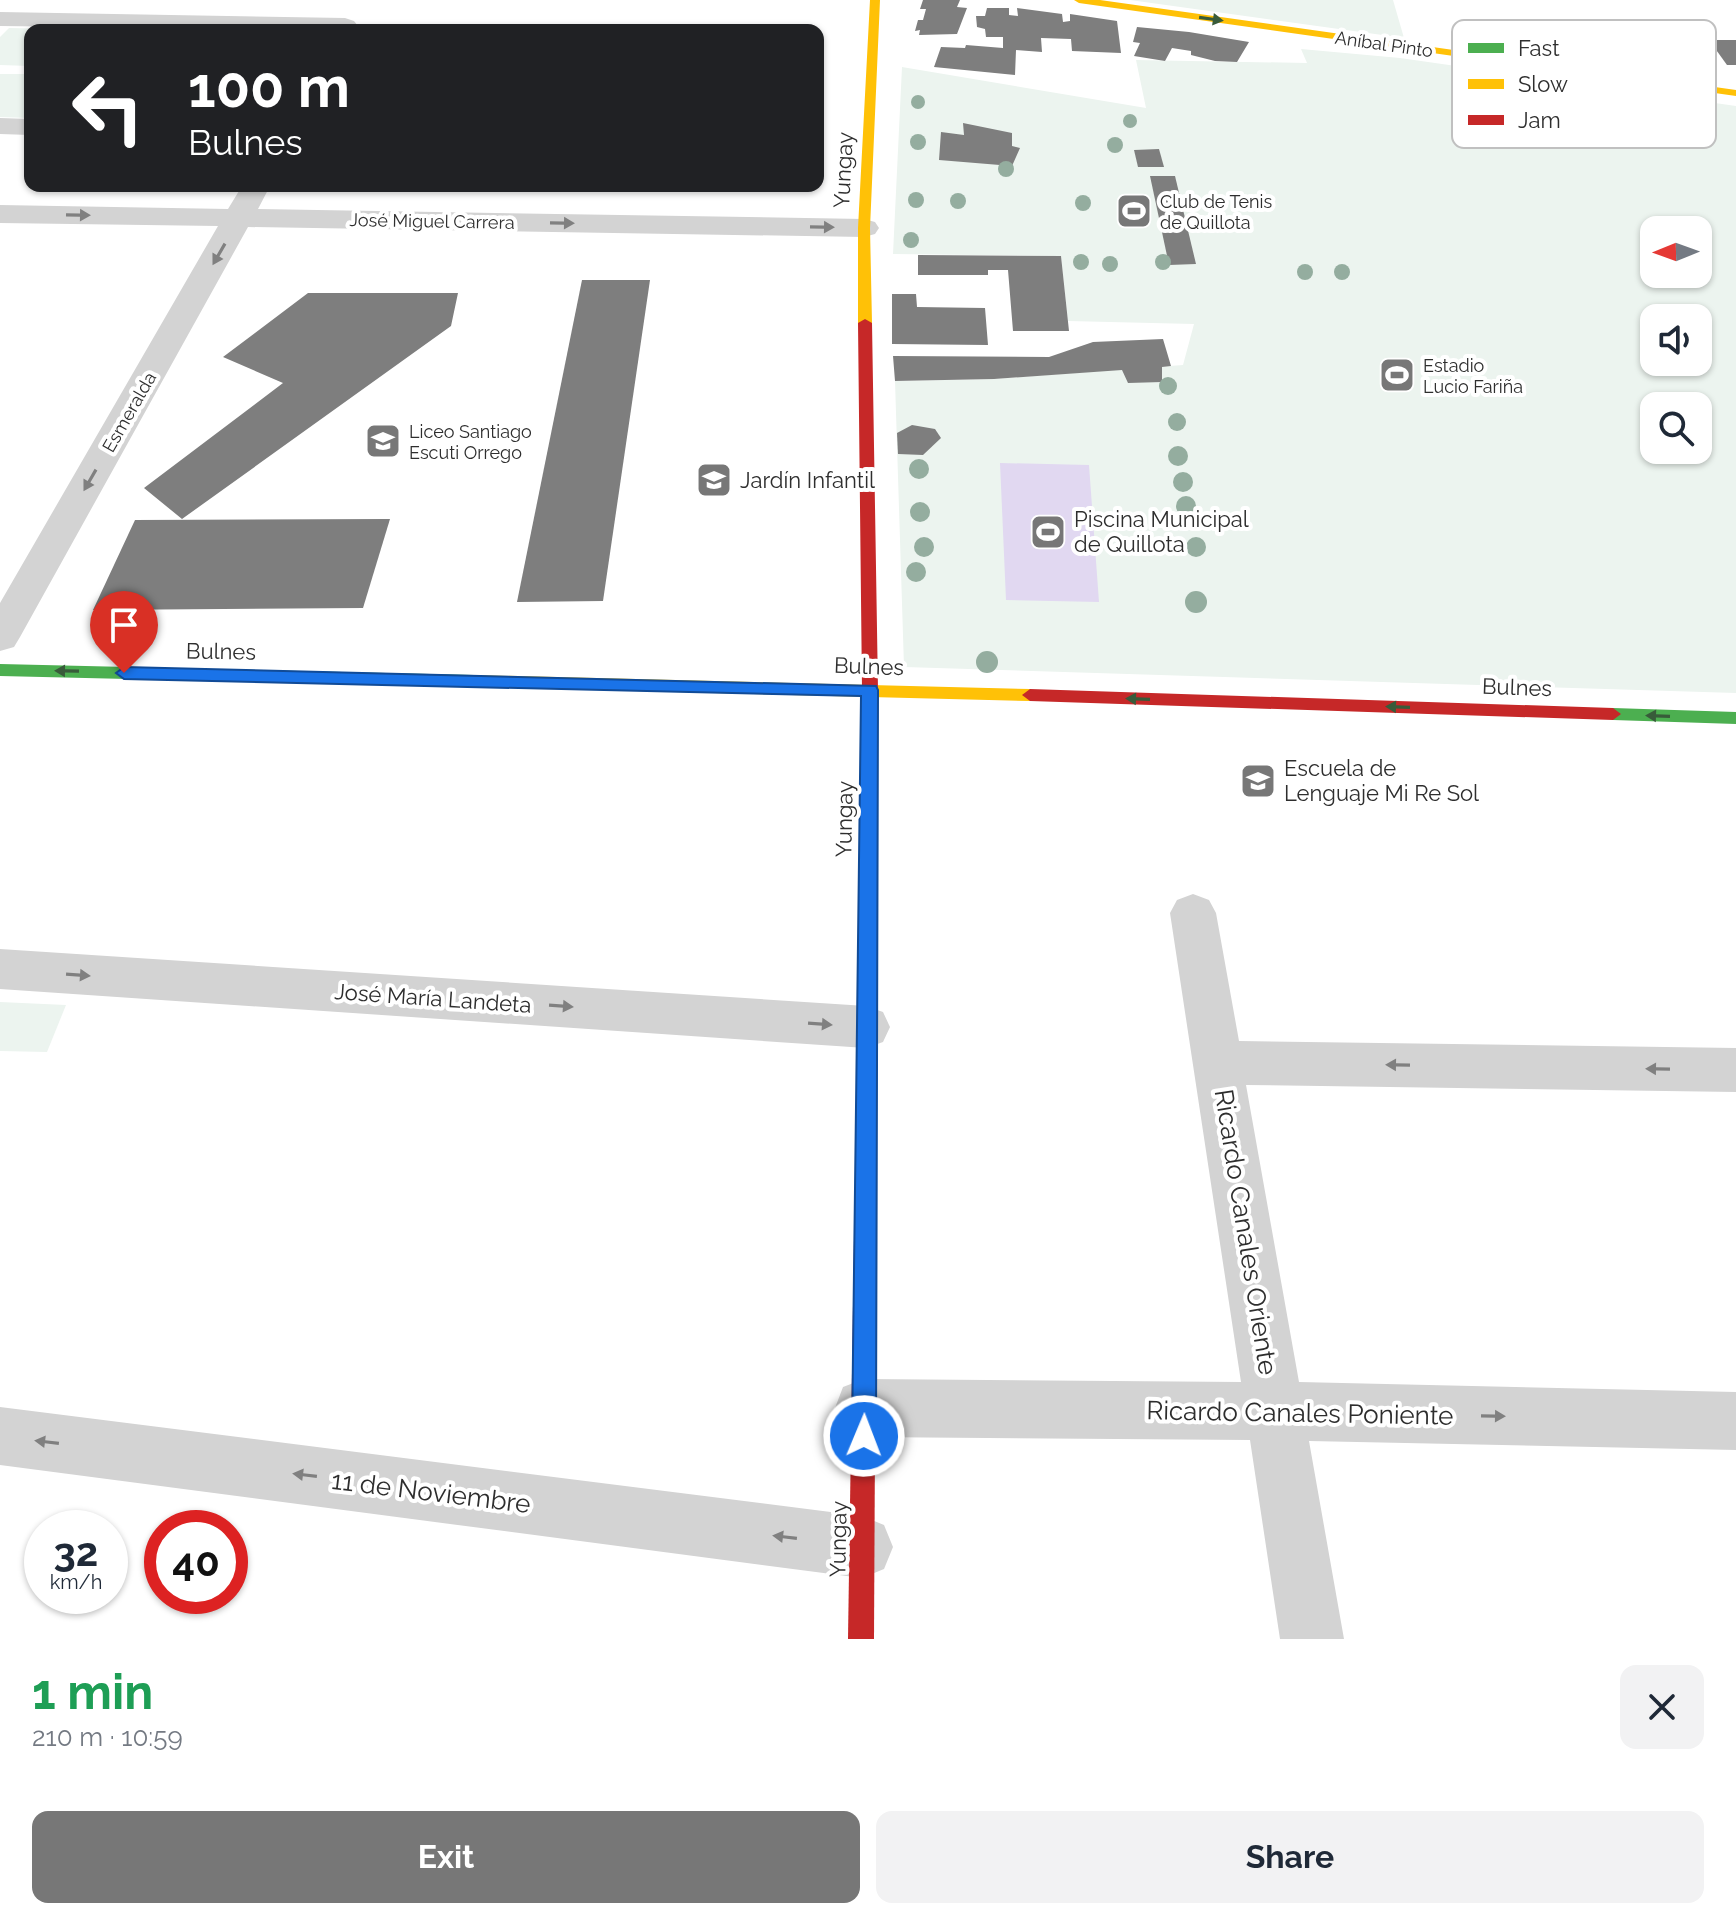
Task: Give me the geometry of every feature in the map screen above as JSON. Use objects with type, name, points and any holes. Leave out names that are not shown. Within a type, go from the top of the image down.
[{"type":"street","points":[[346,24],[359,0]]},
{"type":"street","name":"Yungay","points":[[861,1639],[870,690],[864,228],[875,0]]},
{"type":"street","name":"Aníbal Pinto","points":[[1079,0],[1452,53]]},
{"type":"street","points":[[0,19],[191,24]]},
{"type":"street","name":"Aníbal Pinto","points":[[1716,90],[1736,93]]},
{"type":"street","points":[[0,126],[24,127]]},
{"type":"street","name":"Esmeralda","points":[[0,637],[253,192]]},
{"type":"street","name":"José Miguel Carrera","points":[[0,214],[864,228]]},
{"type":"street","name":"Bulnes","points":[[0,670],[870,690],[1736,718]]},
{"type":"street","name":"Ricardo Canales Oriente","points":[[1193,913],[1312,1639]]},
{"type":"street","name":"José María Landeta","points":[[0,969],[866,1027]]},
{"type":"street","name":"Ricardo Canales Oriente","points":[[1218,1063],[1736,1070]]},
{"type":"street","name":"Ricardo Canales Poniente","points":[[864,1408],[1275,1411],[1736,1421]]},
{"type":"street","name":"11 de Noviembre","points":[[0,1436],[862,1547]]},
{"type":"shaded area","points":[[1130,0],[1393,0],[1404,38]]},
{"type":"shaded area","points":[[9,28],[24,28],[24,66],[0,65],[0,37]]},
{"type":"shaded area","name":"Estadio Lucio Fariña","points":[[1301,49],[1452,65],[1452,148],[1716,148],[1716,103],[1736,106],[1736,693],[904,667],[895,381],[994,379],[1183,365],[1194,324],[1068,321],[1061,256],[893,254],[902,67],[1146,108],[1136,60],[1307,63]]},
{"type":"shaded area","points":[[0,74],[24,74],[24,118],[0,117]]},
{"type":"shaded area","name":"Piscina Municipal de Quillota","points":[[1000,463],[1089,465],[1099,602],[1006,600]]},
{"type":"shaded area","points":[[0,1002],[66,1005],[47,1052],[0,1051]]},
{"type":"building","points":[[923,0],[960,0],[957,7],[967,8],[957,34],[919,35],[920,30],[915,31],[926,9],[920,9]]},
{"type":"building","points":[[987,8],[1009,8],[1009,15],[1018,16],[1017,8],[1062,14],[1063,22],[1070,21],[1070,14],[1117,21],[1121,53],[1072,51],[1071,39],[1041,38],[1042,52],[1016,50],[1015,75],[934,67],[941,47],[965,48],[966,45],[1003,48],[1003,37],[986,37],[985,29],[977,27],[976,16],[985,16]]},
{"type":"building","points":[[1137,27],[1249,42],[1237,62],[1215,61],[1191,55],[1191,51],[1172,48],[1165,61],[1134,56],[1140,43],[1133,42]]},
{"type":"building","points":[[1716,40],[1736,40],[1736,65],[1727,65],[1716,50]]},
{"type":"building","points":[[963,123],[1012,133],[1012,146],[1020,148],[1012,166],[939,160],[941,132],[964,135]]},
{"type":"building","points":[[1159,149],[1164,167],[1138,167],[1134,150]]},
{"type":"building","points":[[1150,176],[1175,176],[1196,264],[1169,265]]},
{"type":"building","points":[[918,255],[1061,256],[1069,331],[1013,331],[1008,270],[988,270],[988,275],[918,275]]},
{"type":"building","points":[[582,280],[650,280],[603,601],[517,602]]},
{"type":"building","points":[[308,293],[458,293],[451,326],[182,519],[144,488],[283,383],[223,357]]},
{"type":"building","points":[[892,294],[916,294],[917,307],[985,308],[988,345],[892,344]]},
{"type":"building","points":[[1163,339],[1171,366],[1162,367],[1162,382],[1128,383],[1122,370],[994,379],[895,381],[893,356],[1049,357],[1093,342]]},
{"type":"building","points":[[912,425],[935,429],[941,438],[923,455],[898,454],[897,433]]},
{"type":"building","points":[[390,519],[363,608],[93,610],[135,520]]},
{"type":"traffic: fast","points":[[0,670],[474,681]]},
{"type":"traffic: fast","points":[[1613,714],[1736,718]]},
{"type":"traffic: fast","points":[[865,1239],[868,913]]},
{"type":"traffic: slow","points":[[865,323],[864,228],[875,0]]},
{"type":"traffic: slow","points":[[1079,0],[1452,53]]},
{"type":"traffic: slow","points":[[1716,90],[1736,93]]},
{"type":"traffic: slow","points":[[474,681],[1030,695]]},
{"type":"traffic: jam","points":[[865,323],[870,690],[868,913]]},
{"type":"traffic: jam","points":[[1030,695],[1613,714]]},
{"type":"traffic: jam","points":[[861,1639],[865,1239]]},
{"type":"place","name":"Club de Tenis de Quillota","points":[[1134,211]]},
{"type":"place","name":"Estadio Lucio Fariña","points":[[1397,375]]},
{"type":"place","name":"Liceo Santiago Escuti Orrego","points":[[383,441]]},
{"type":"place","name":"Jardín Infantil","points":[[714,480]]},
{"type":"place","name":"Piscina Municipal de Quillota","points":[[1048,532]]},
{"type":"place","name":"Escuela de Lenguaje Mi Re Sol","points":[[1258,781]]},
{"type":"route","points":[[124,673],[870,690],[864,1436]]}]
